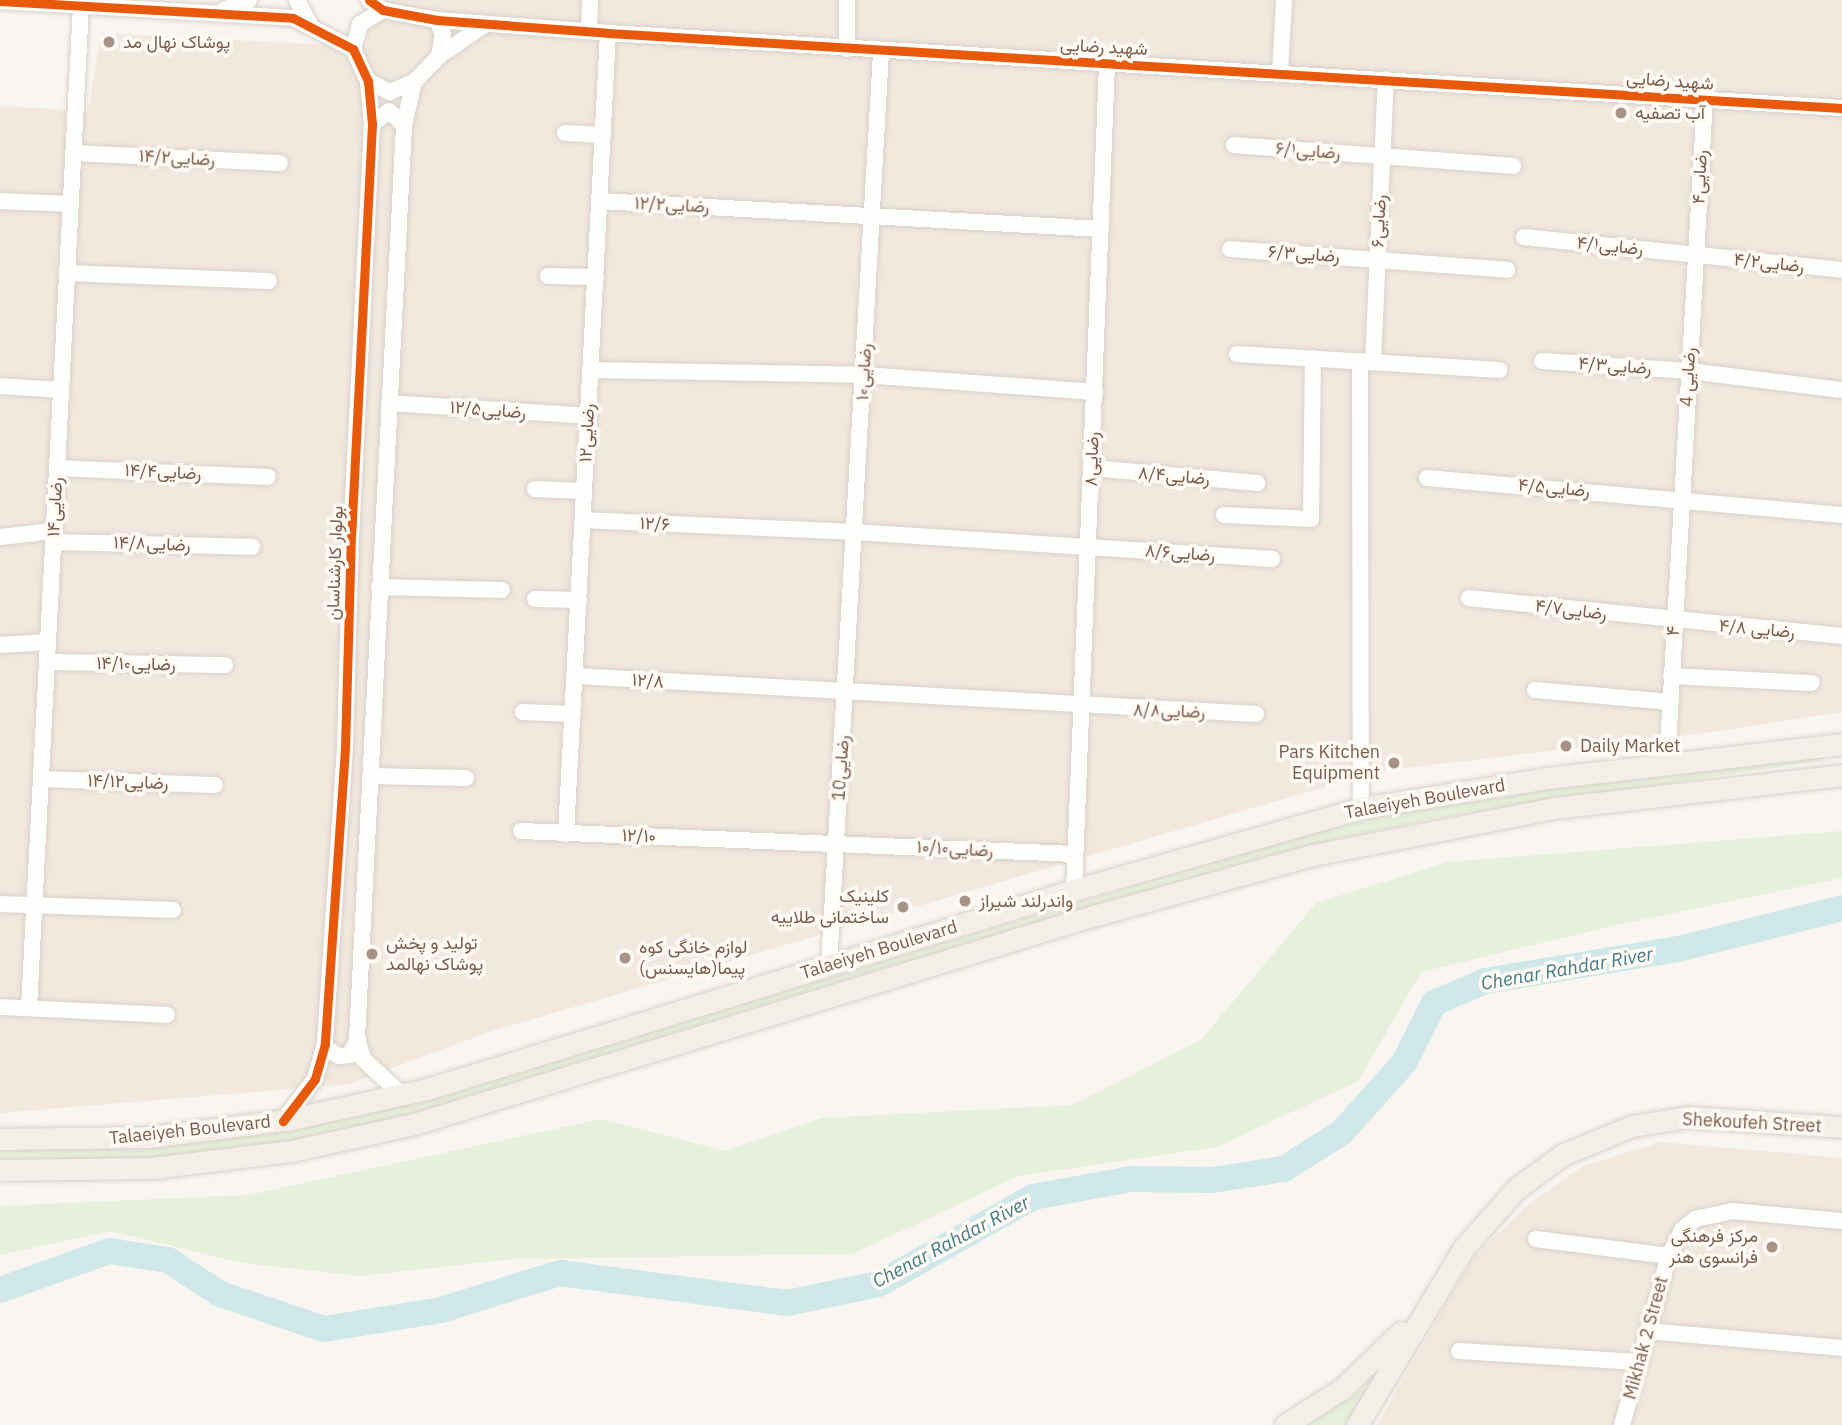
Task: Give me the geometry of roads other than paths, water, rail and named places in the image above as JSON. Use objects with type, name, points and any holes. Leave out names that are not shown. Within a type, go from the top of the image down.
[{"type":"main road","name":"Talaeiyeh Boulevard","points":[[0,1139],[148,1137],[283,1121],[402,1095],[1074,890],[1361,808],[1667,764],[1842,748]]},
{"type":"main road","name":"Talaeiyeh Boulevard","points":[[0,1170],[152,1168],[303,1149],[414,1124],[1075,921],[1313,855],[1554,808],[1842,775]]},
{"type":"main road","name":"Shekoufeh Street","points":[[1357,1425],[1436,1290],[1480,1228],[1516,1189],[1562,1155],[1604,1136],[1649,1122],[1688,1117],[1842,1127]]},
{"type":"main road","name":"Shekoufeh Street","points":[[1285,1425],[1333,1395],[1378,1357],[1436,1290]]},
{"type":"street","points":[[222,11],[249,0]]},
{"type":"street","points":[[297,0],[309,23]]},
{"type":"street","name":"شهید رضایی","points":[[369,0],[383,10],[437,20],[608,33],[1842,108]]},
{"type":"street","points":[[589,31],[590,0]]},
{"type":"street","points":[[847,0],[847,49]]},
{"type":"street","points":[[1280,72],[1284,0]]},
{"type":"street","points":[[0,1],[222,11],[309,23],[353,49],[360,24],[383,10]]},
{"type":"street","name":"رضایی۱۴","points":[[29,1008],[80,6]]},
{"type":"street","points":[[437,20],[443,34],[439,56]]},
{"type":"street","points":[[368,80],[390,92],[414,82],[439,56],[486,24]]},
{"type":"street","name":"رضایی۱۲","points":[[566,834],[608,33]]},
{"type":"street","name":"بولوار کارشناسان","points":[[283,1121],[315,1079],[324,1047],[345,748],[351,533],[372,124],[368,80],[353,49]]},
{"type":"street","name":"رضایی۱۰","points":[[846,693],[881,51]]},
{"type":"street","name":"رضایی۸","points":[[1074,890],[1107,63]]},
{"type":"street","name":"رضایی۶","points":[[1361,808],[1366,362],[1377,260],[1386,79]]},
{"type":"street","points":[[402,1095],[363,1059],[358,1039],[404,125],[414,82]]},
{"type":"street","name":"رضایی۴","points":[[1695,256],[1704,99]]},
{"type":"street","points":[[372,124],[389,111],[404,125]]},
{"type":"street","points":[[565,132],[603,135]]},
{"type":"street","name":"رضایی۶/۱","points":[[1234,145],[1513,166]]},
{"type":"street","name":"رضایی۱۴/۲","points":[[73,153],[280,163]]},
{"type":"street","points":[[0,201],[71,204]]},
{"type":"street","name":"رضایی۱۲/۲","points":[[600,201],[1101,229]]},
{"type":"street","name":"رضایی۴/۱","points":[[1524,237],[1695,256]]},
{"type":"street","name":"رضایی۶/۳","points":[[1230,249],[1507,271]]},
{"type":"street","name":"رضایی۴/۲","points":[[1695,256],[1842,270]]},
{"type":"street","name":"رضایی 4","points":[[1681,498],[1695,256]]},
{"type":"street","points":[[67,274],[269,281]]},
{"type":"street","points":[[548,276],[596,278]]},
{"type":"street","points":[[1237,354],[1500,370]]},
{"type":"street","points":[[1224,515],[1311,519],[1313,358]]},
{"type":"street","name":"رضایی۴/۳","points":[[1542,361],[1689,370],[1842,390]]},
{"type":"street","points":[[591,370],[864,375],[1095,392]]},
{"type":"street","points":[[0,386],[61,390]]},
{"type":"street","name":"رضایی۱۲/۵","points":[[388,404],[588,416]]},
{"type":"street","name":"رضایی۱۴/۴","points":[[57,468],[268,477]]},
{"type":"street","name":"رضایی۸/۴","points":[[1092,468],[1257,483]]},
{"type":"street","name":"رضایی۴/۵","points":[[1427,478],[1681,498],[1842,515]]},
{"type":"street","points":[[536,489],[584,491]]},
{"type":"street","name":"۴","points":[[1667,764],[1681,498]]},
{"type":"street","name":"۱۲/۶","points":[[583,520],[855,532]]},
{"type":"street","name":"رضایی۸/۶","points":[[855,532],[1272,559]]},
{"type":"street","name":"رضایی۱۴/۸","points":[[0,537],[53,536],[252,547]]},
{"type":"street","points":[[380,587],[502,590]]},
{"type":"street","name":"رضایی۴/۷","points":[[1469,598],[1673,621]]},
{"type":"street","points":[[535,599],[579,600]]},
{"type":"street","name":"رضایی ۴/۸","points":[[1673,621],[1842,636]]},
{"type":"street","points":[[0,645],[48,642]]},
{"type":"street","name":"رضایی۱۴/۱۰","points":[[47,662],[225,665]]},
{"type":"street","name":"۱۲/۸","points":[[575,676],[846,693]]},
{"type":"street","points":[[1671,676],[1812,682]]},
{"type":"street","points":[[1535,690],[1670,702]]},
{"type":"street","name":"رضایی۸/۸","points":[[846,693],[1256,714]]},
{"type":"street","name":"رضایی10","points":[[829,965],[846,693]]},
{"type":"street","points":[[523,712],[573,713]]},
{"type":"street","points":[[370,776],[466,778]]},
{"type":"street","name":"رضایی۱۴/۱۲","points":[[41,779],[215,785]]},
{"type":"street","name":"۱۲/۱۰","points":[[521,831],[836,844]]},
{"type":"street","name":"رضایی۱۰/۱۰","points":[[836,844],[1074,854]]},
{"type":"street","points":[[0,904],[173,910]]},
{"type":"street","points":[[0,1007],[167,1015]]},
{"type":"street","points":[[324,1047],[339,1056],[350,1055],[358,1039]]},
{"type":"street","name":"Mikhak 2 Street","points":[[1622,1425],[1669,1256],[1682,1230],[1695,1219],[1732,1211],[1842,1221]]},
{"type":"street","points":[[1536,1239],[1669,1256]]},
{"type":"street","points":[[1647,1331],[1842,1348]]},
{"type":"street","points":[[1459,1351],[1639,1362]]},
{"type":"waterway","name":"Chenar Rahdar River","points":[[0,1290],[109,1251],[168,1260],[220,1294],[324,1329],[441,1310],[560,1273],[787,1303],[879,1284],[1033,1197],[1131,1179],[1212,1180],[1284,1169],[1342,1132],[1404,1063],[1434,1003],[1485,981],[1678,949],[1842,908]]},
{"type":"place","name":"پوشاک نهال مد","points":[[109,42]]},
{"type":"place","name":"آب تصفیه","points":[[1621,113]]},
{"type":"place","name":"Daily Market","points":[[1566,746]]},
{"type":"place","name":"Pars Kitchen Equipment","points":[[1394,763]]},
{"type":"place","name":"واندرلند شیراز","points":[[965,901]]},
{"type":"place","name":"کلینیک ساختمانی طلاییه","points":[[903,907]]},
{"type":"place","name":"تولید و پخش پوشاک نهالمد","points":[[372,954]]},
{"type":"place","name":"لوازم خانگی کوه پیما(هایسنس)","points":[[625,958]]},
{"type":"place","name":"مرکز فرهنگی فرانسوی هنر","points":[[1772,1247]]}]
